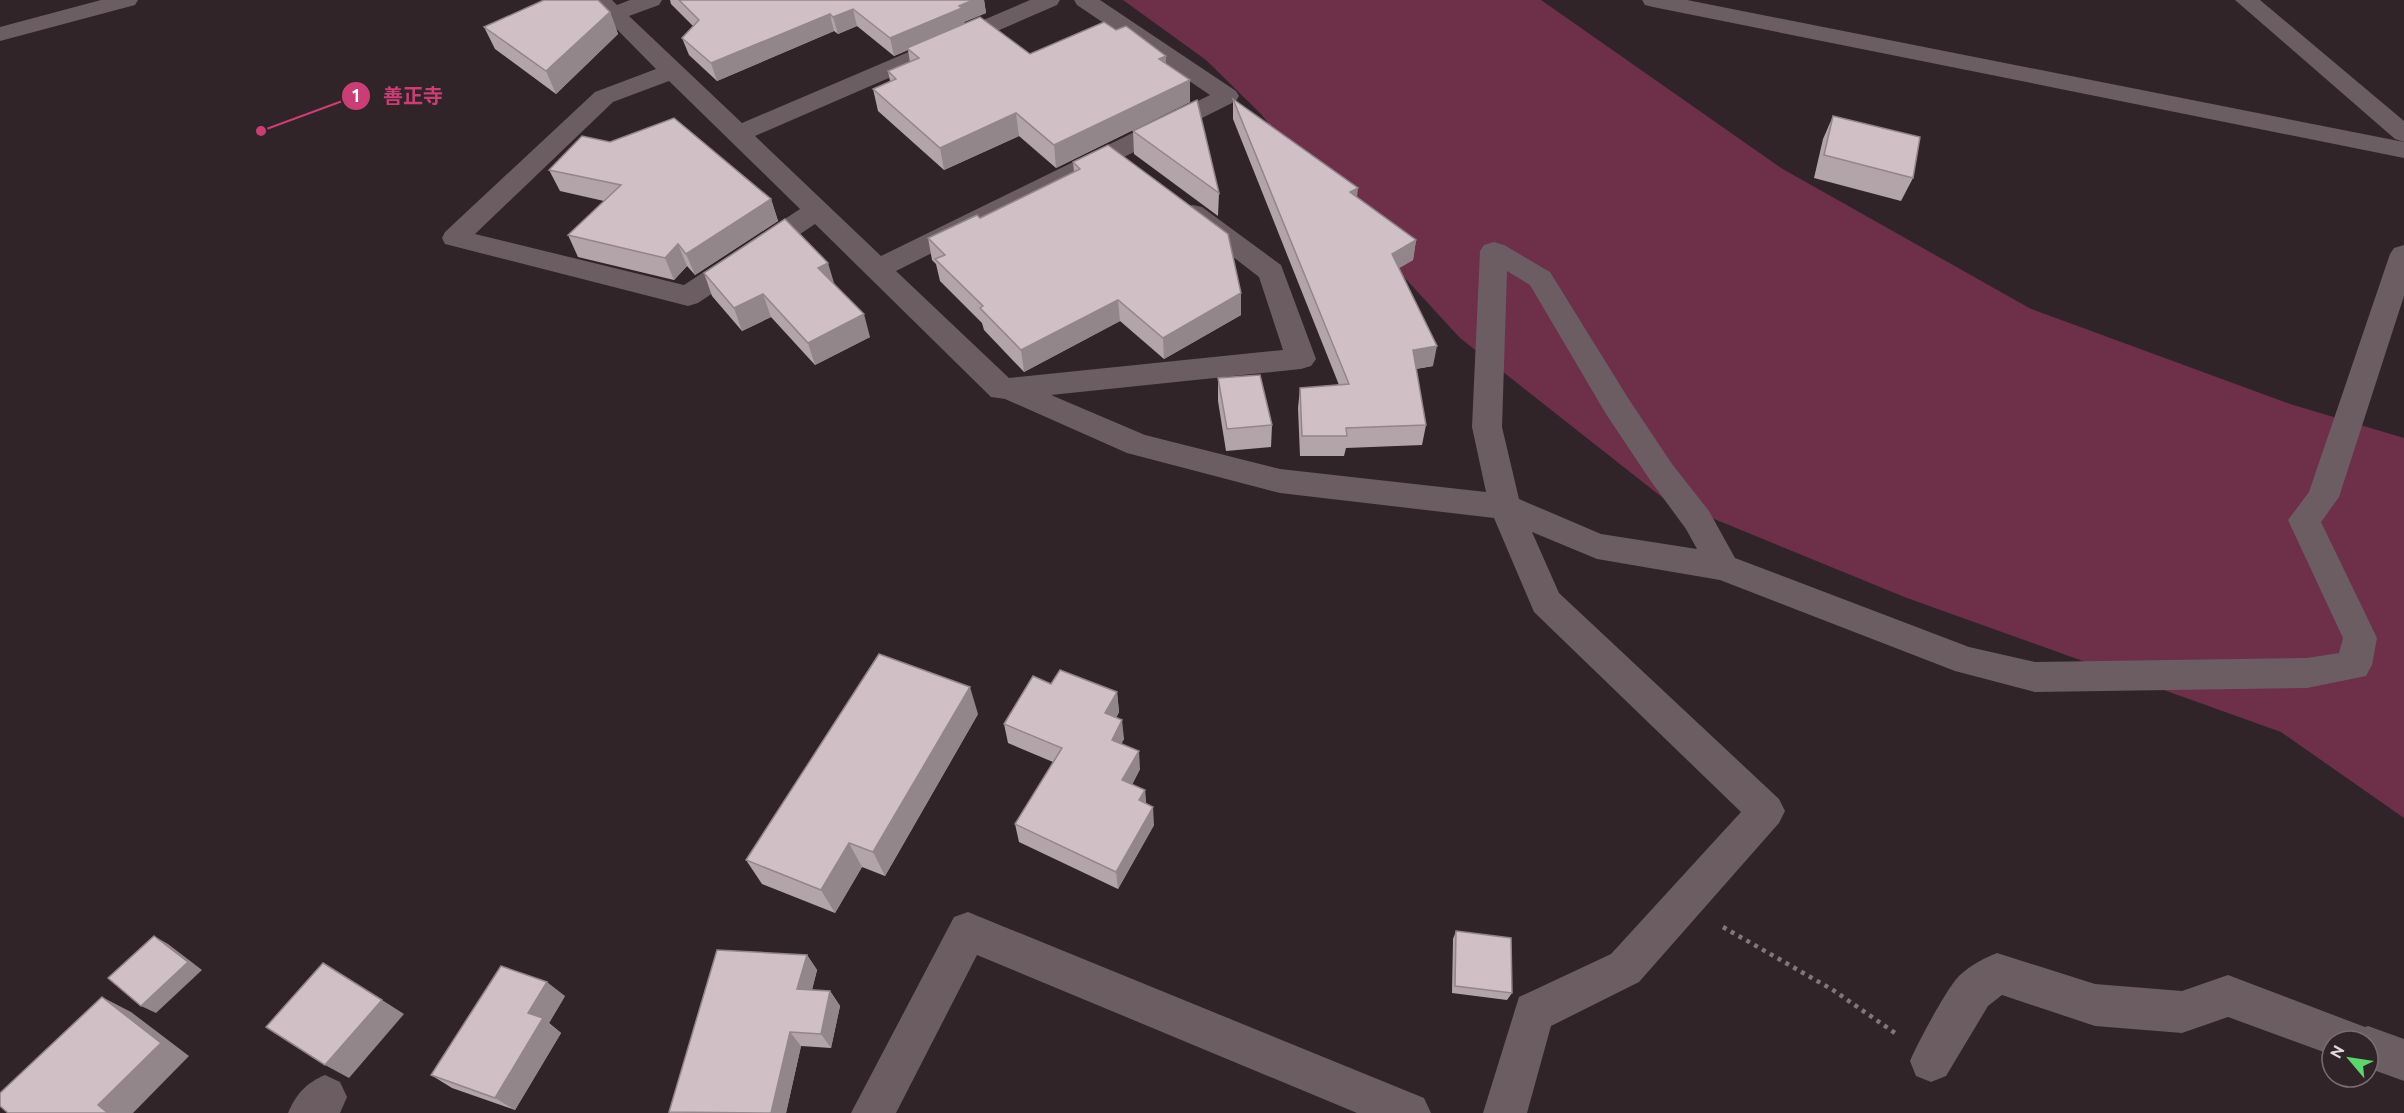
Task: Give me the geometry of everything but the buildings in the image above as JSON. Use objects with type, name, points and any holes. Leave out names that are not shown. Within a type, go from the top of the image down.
[{"type":"street","points":[[0,34],[127,0]]},
{"type":"street","points":[[606,7],[651,0]]},
{"type":"street","points":[[738,134],[1049,0]]},
{"type":"street","points":[[879,268],[1121,160],[1227,96],[1085,0]]},
{"type":"street","points":[[1653,0],[2404,150]]},
{"type":"street","points":[[2246,0],[2404,134]]},
{"type":"street","points":[[606,7],[1002,389],[1301,359],[1271,272],[1168,195]]},
{"type":"street","points":[[672,71],[604,97],[455,238],[688,296],[817,210]]},
{"type":"street","points":[[1505,1113],[1534,1012],[1625,968],[1766,811],[1546,602],[1505,507],[1487,427],[1494,251],[1540,279],[1623,416],[1661,472],[1698,520],[1723,567]]},
{"type":"street","points":[[1008,389],[1138,445],[1280,481],[1505,507],[1597,546],[1723,567],[1967,661],[2035,677],[2307,673],[2354,665],[2360,638],[2304,520],[2323,497],[2404,254]]},
{"type":"street","points":[[873,1113],[968,931],[1409,1113]]},
{"type":"street","points":[[1931,1061],[1973,991],[1996,974],[2096,1005],[2182,1012],[2228,996],[2320,1030]]},
{"type":"street","points":[[2380,1051],[2404,1060]]},
{"type":"path","points":[[1683,905],[1790,964],[1874,1017],[1931,1061]]},
{"type":"shaded area","points":[[1123,0],[1541,0],[1781,168],[2031,309],[2290,404],[2404,438],[2404,818],[2281,732],[1907,598],[1663,498],[1460,338],[1313,178],[1261,114],[1206,60]]},
{"type":"place","name":"善正寺","points":[[261,131]]}]
